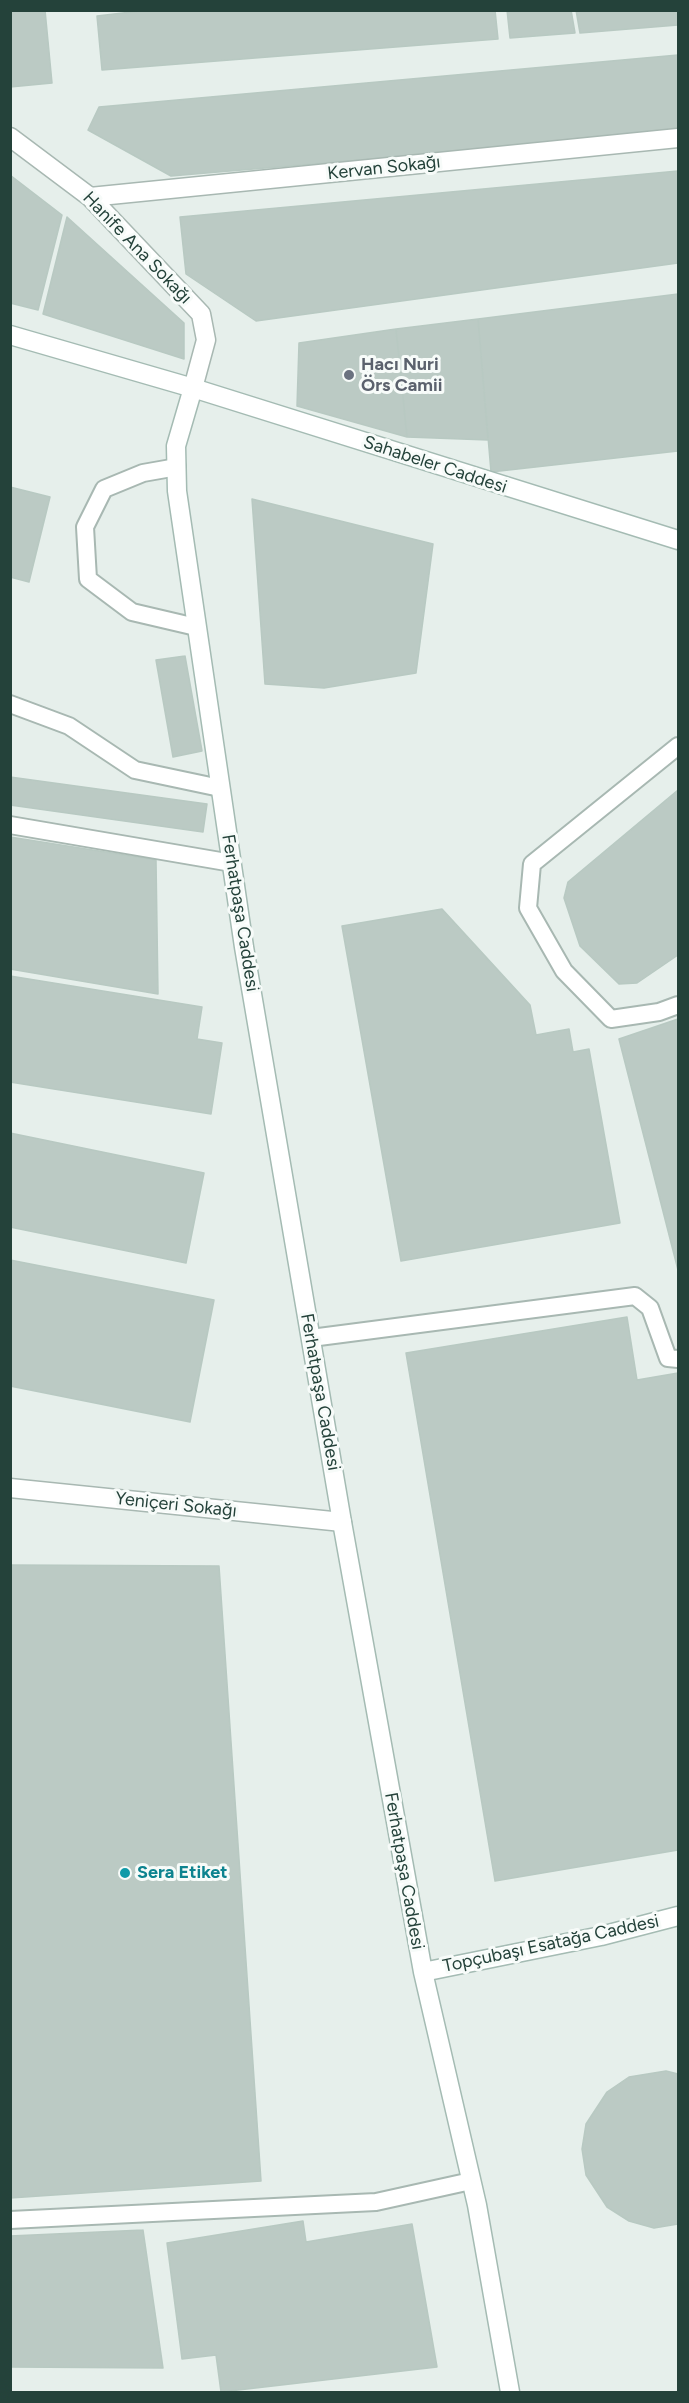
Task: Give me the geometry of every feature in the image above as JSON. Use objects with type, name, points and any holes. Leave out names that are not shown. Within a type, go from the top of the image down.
[{"type":"main road","name":"Hanife Ana Sokağı","points":[[10,137],[90,197],[201,314],[206,340],[193,388]]},
{"type":"main road","name":"Kervan Sokağı","points":[[90,197],[678,138]]},
{"type":"main road","name":"Sahabeler Caddesi","points":[[10,335],[193,388],[678,540]]},
{"type":"main road","name":"Ferhatpaşa Caddesi","points":[[193,388],[176,446],[177,491],[220,788],[310,1338],[423,1972],[471,2181],[510,2392]]},
{"type":"main road","name":"Yeniçeri Sokağı","points":[[10,1488],[342,1522]]},
{"type":"main road","name":"Topçubaşı Esatağa Caddesi","points":[[423,1972],[602,1936],[678,1916]]},
{"type":"lane","points":[[177,467],[142,473],[104,489],[85,527],[88,579],[132,612],[196,627]]},
{"type":"lane","points":[[10,704],[69,726],[135,770],[220,788]]},
{"type":"lane","points":[[678,746],[532,864],[528,908],[564,971],[611,1019],[659,1012],[678,1005]]},
{"type":"lane","points":[[10,825],[232,863]]},
{"type":"lane","points":[[310,1338],[635,1296],[650,1308],[668,1358],[678,1359]]},
{"type":"lane","points":[[10,2220],[376,2202],[471,2181]]},
{"type":"building","points":[[10,10],[45,10],[52,83],[10,87]]},
{"type":"building","points":[[148,10],[495,10],[498,39],[102,70],[97,16]]},
{"type":"building","points":[[507,10],[571,10],[575,33],[510,38]]},
{"type":"building","points":[[576,10],[678,10],[678,25],[580,33]]},
{"type":"building","points":[[678,55],[678,133],[171,176],[88,130],[99,107]]},
{"type":"building","points":[[678,171],[678,263],[256,321],[186,274],[180,217]]},
{"type":"building","points":[[10,175],[62,215],[38,310],[10,303]]},
{"type":"building","points":[[67,217],[184,323],[184,359],[43,314]]},
{"type":"building","points":[[678,294],[678,451],[491,472],[478,319]]},
{"type":"building","points":[[478,319],[488,440],[407,437],[396,329]]},
{"type":"building","name":"Hacı Nuri Örs Camii","points":[[396,329],[407,437],[297,406],[299,343]]},
{"type":"building","points":[[10,487],[50,497],[29,582],[10,577]]},
{"type":"building","points":[[252,499],[433,544],[416,673],[324,688],[265,684]]},
{"type":"building","points":[[185,656],[202,751],[173,757],[156,660]]},
{"type":"building","points":[[10,777],[207,804],[203,832],[10,805]]},
{"type":"building","points":[[678,790],[678,955],[637,983],[619,984],[580,946],[564,898],[568,882]]},
{"type":"building","points":[[10,837],[156,860],[158,994],[10,969]]},
{"type":"building","points":[[442,909],[530,1005],[536,1035],[569,1029],[573,1052],[589,1049],[620,1223],[401,1261],[342,926]]},
{"type":"building","points":[[10,976],[202,1007],[197,1039],[222,1043],[211,1114],[10,1082]]},
{"type":"building","points":[[678,1019],[678,1270],[619,1039]]},
{"type":"building","points":[[10,1133],[204,1173],[186,1263],[10,1227]]},
{"type":"building","points":[[10,1260],[214,1300],[190,1422],[10,1386]]},
{"type":"building","points":[[627,1317],[637,1380],[678,1373],[678,1850],[495,1881],[406,1353]]},
{"type":"building","name":"Sera Etiket","points":[[10,1565],[219,1566],[261,2181],[10,2198]]},
{"type":"building","points":[[666,2071],[678,2074],[678,2224],[654,2228],[629,2221],[607,2207],[586,2175],[582,2149],[586,2124],[607,2092],[629,2077]]},
{"type":"building","points":[[303,2221],[306,2242],[412,2224],[437,2367],[221,2392],[216,2355],[182,2359],[167,2243]]},
{"type":"building","points":[[143,2230],[163,2368],[10,2367],[10,2236]]},
{"type":"place","name":"Hacı Nuri Örs Camii","points":[[349,375]]},
{"type":"place","name":"Sera Etiket","points":[[125,1873]]}]
